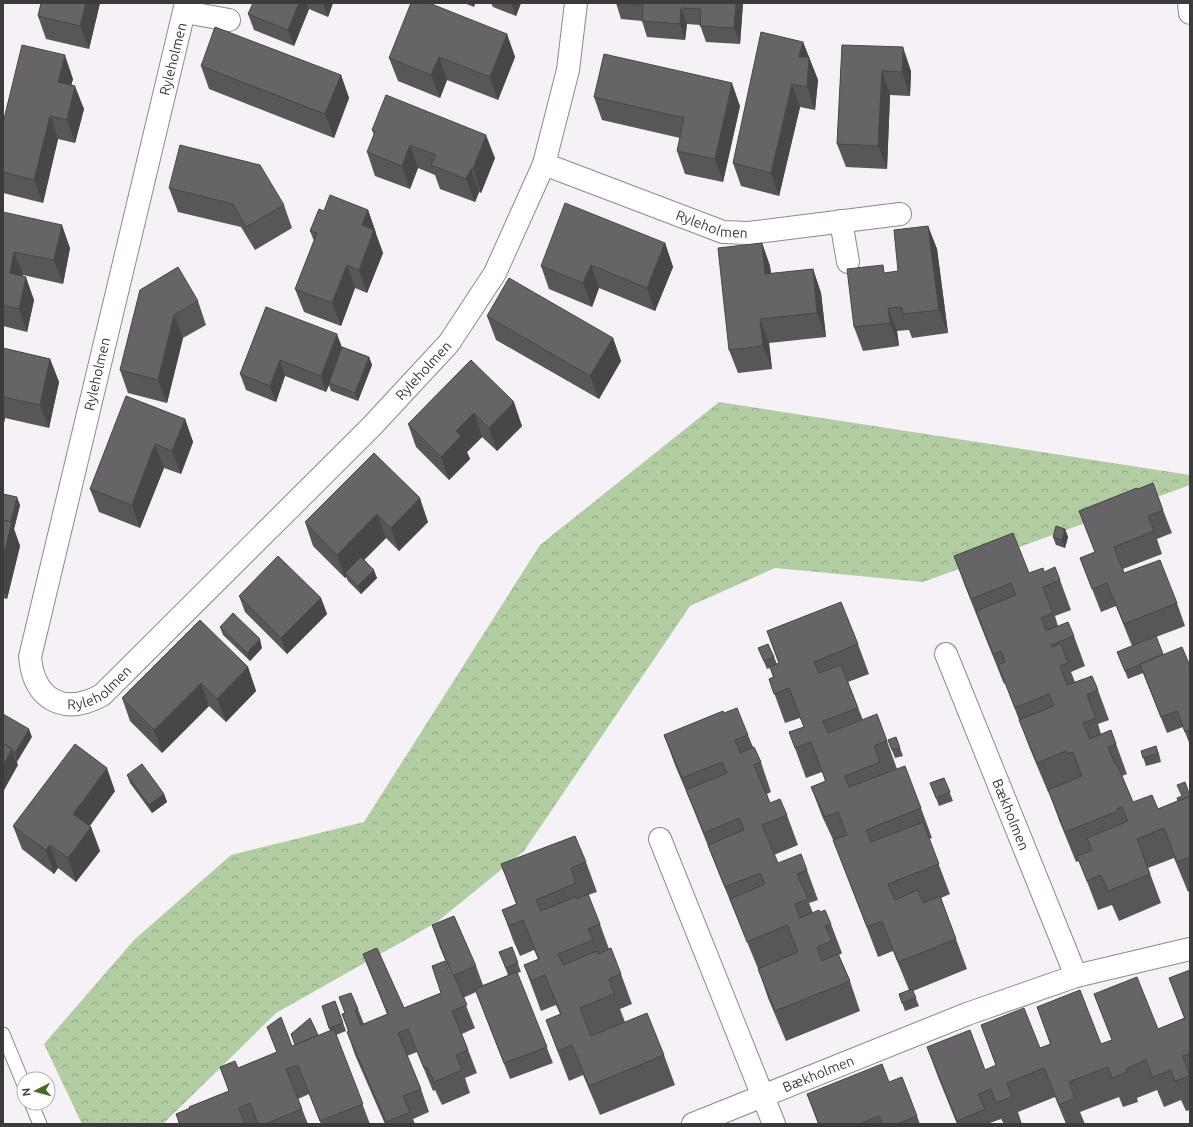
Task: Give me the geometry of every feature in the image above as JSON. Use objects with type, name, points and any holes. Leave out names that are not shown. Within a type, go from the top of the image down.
[{"type":"street","name":"Ryleholmen","points":[[228,20],[186,7],[30,657],[32,674],[40,689],[53,701],[70,705],[87,704],[102,695],[372,426],[449,343],[495,272],[544,164],[568,70],[576,3]]},
{"type":"street","points":[[1189,3],[1190,13]]},
{"type":"street","name":"Ryleholmen","points":[[544,164],[723,232],[749,233],[900,214]]},
{"type":"street","points":[[841,221],[848,262]]},
{"type":"street","name":"Bækholmen","points":[[946,654],[1076,976]]},
{"type":"street","points":[[660,838],[774,1124]]},
{"type":"street","name":"Bækholmen","points":[[693,1124],[967,1014],[1076,976],[1190,949]]},
{"type":"lane","points":[[3,1034],[18,1071]]},
{"type":"lane","points":[[34,1111],[40,1124]]},
{"type":"green space","points":[[719,402],[1190,475],[1190,485],[923,582],[775,568],[690,606],[524,851],[437,922],[276,1013],[163,1124],[82,1124],[44,1044],[134,940],[231,855],[364,822],[540,545]]},
{"type":"building","points":[[41,3],[86,3],[80,26],[38,16]]},
{"type":"building","points":[[253,3],[299,3],[288,30],[248,14]]},
{"type":"building","points":[[411,3],[429,3],[507,34],[490,77],[439,57],[431,75],[389,58]]},
{"type":"building","points":[[616,3],[736,3],[734,28],[700,26],[701,9],[681,8],[680,24],[642,21],[643,5]]},
{"type":"building","points":[[215,27],[341,75],[325,114],[201,66]]},
{"type":"building","points":[[761,32],[803,42],[799,57],[809,57],[807,87],[792,84],[771,173],[733,163]]},
{"type":"building","points":[[22,45],[65,55],[58,82],[75,86],[67,120],[50,116],[34,180],[3,172],[3,123]]},
{"type":"building","points":[[842,45],[903,47],[902,72],[882,71],[878,146],[837,144]]},
{"type":"building","points":[[604,54],[732,83],[715,159],[677,151],[684,118],[594,97]]},
{"type":"building","points":[[386,95],[486,135],[473,169],[471,169],[466,179],[431,165],[436,155],[410,145],[402,166],[367,152],[375,132],[372,130]]},
{"type":"building","points":[[180,145],[260,165],[284,205],[246,227],[233,204],[169,188]]},
{"type":"building","points":[[330,195],[368,210],[362,225],[374,230],[359,270],[347,265],[332,303],[295,289],[317,233],[310,231],[319,209],[324,211]]},
{"type":"building","points":[[565,203],[665,243],[647,288],[591,265],[583,283],[541,266]]},
{"type":"building","points":[[3,212],[62,225],[54,260],[14,252],[10,273],[26,277],[19,309],[3,305]]},
{"type":"building","points":[[928,226],[939,310],[903,314],[902,307],[888,308],[890,323],[854,327],[847,269],[883,265],[884,273],[898,271],[894,230]]},
{"type":"building","points":[[762,243],[765,274],[813,269],[817,313],[760,319],[763,346],[729,350],[718,248]]},
{"type":"building","points":[[178,267],[198,301],[174,315],[158,380],[120,370],[140,290]]},
{"type":"building","points":[[509,278],[613,338],[590,376],[487,316]]},
{"type":"building","points":[[266,307],[337,334],[321,376],[280,360],[270,386],[240,374]]},
{"type":"building","points":[[342,347],[369,357],[355,393],[329,383]]},
{"type":"building","points":[[3,348],[50,359],[40,405],[3,397]]},
{"type":"building","points":[[471,360],[514,402],[489,428],[474,413],[456,431],[461,436],[441,457],[408,424]]},
{"type":"building","points":[[126,396],[185,419],[172,451],[155,444],[132,505],[90,489]]},
{"type":"building","points":[[374,453],[420,498],[391,528],[377,514],[337,555],[305,522]]},
{"type":"building","points":[[1153,483],[1163,510],[1148,516],[1154,531],[1114,547],[1124,573],[1160,560],[1177,603],[1124,624],[1107,583],[1092,589],[1080,558],[1095,552],[1079,511]]},
{"type":"building","points":[[3,494],[17,497],[11,522],[3,520]]},
{"type":"building","points":[[3,520],[12,522],[3,557]]},
{"type":"building","points":[[1056,526],[1065,529],[1062,540],[1053,537]]},
{"type":"building","points":[[1013,533],[1029,573],[1043,568],[1044,572],[1055,567],[1060,580],[1043,587],[1053,613],[1041,618],[1046,631],[1068,622],[1074,636],[1051,645],[1052,647],[1061,644],[1068,663],[1060,666],[1067,685],[1092,676],[1098,690],[1087,695],[1096,718],[1083,723],[1090,739],[1111,730],[1116,744],[1108,747],[1133,802],[1152,795],[1158,809],[1190,796],[1190,857],[1177,862],[1164,828],[1137,839],[1150,874],[1108,891],[1101,875],[1087,881],[1077,856],[1092,850],[1087,838],[1128,821],[1122,807],[1117,809],[1118,811],[1065,832],[1048,790],[1082,776],[1073,752],[1067,754],[1066,751],[1037,763],[1019,720],[1054,706],[1049,694],[1015,708],[998,665],[1005,662],[1001,651],[993,654],[976,611],[1016,595],[1011,583],[971,599],[954,556]]},
{"type":"building","points":[[278,556],[321,598],[281,638],[239,596]]},
{"type":"building","points":[[361,557],[374,570],[358,586],[345,573]]},
{"type":"building","points":[[841,602],[858,644],[814,662],[819,673],[841,665],[858,708],[823,721],[828,733],[877,714],[887,741],[874,746],[880,762],[845,776],[849,787],[905,766],[921,808],[866,830],[871,842],[923,822],[939,864],[888,884],[895,900],[918,890],[923,903],[940,896],[956,939],[898,962],[882,921],[867,927],[833,840],[847,835],[838,812],[825,817],[811,787],[826,781],[811,742],[795,748],[789,732],[804,727],[789,688],[774,694],[769,679],[774,677],[770,667],[779,663],[767,631]]},
{"type":"building","points":[[233,613],[260,639],[247,653],[220,627]]},
{"type":"building","points":[[200,620],[248,667],[217,699],[201,683],[154,730],[122,698]]},
{"type":"building","points":[[1156,636],[1163,654],[1125,671],[1117,652]]},
{"type":"building","points":[[768,644],[774,657],[764,661],[758,648]]},
{"type":"building","points":[[1182,647],[1190,666],[1190,730],[1185,732],[1177,711],[1161,717],[1140,664]]},
{"type":"building","points":[[737,708],[748,735],[735,740],[740,753],[754,747],[761,762],[754,765],[770,803],[780,799],[787,815],[762,825],[778,863],[801,854],[807,870],[797,874],[808,899],[795,904],[800,918],[819,910],[820,912],[825,910],[831,924],[825,926],[832,941],[817,947],[822,961],[838,954],[850,981],[775,1011],[758,969],[798,952],[787,925],[747,942],[730,899],[765,884],[760,873],[725,887],[708,845],[744,830],[739,818],[704,833],[686,790],[727,773],[722,762],[682,778],[664,735],[723,711],[724,713]]},
{"type":"building","points":[[3,714],[29,729],[14,754],[12,749],[3,744]]},
{"type":"building","points":[[896,737],[900,748],[892,750],[888,740]]},
{"type":"building","points":[[3,744],[12,749],[3,766]]},
{"type":"building","points":[[75,744],[107,768],[73,814],[91,827],[68,858],[50,845],[46,850],[13,826]]},
{"type":"building","points":[[1156,746],[1158,754],[1143,758],[1141,751]]},
{"type":"building","points":[[142,764],[164,794],[149,805],[127,775]]},
{"type":"building","points":[[944,778],[950,792],[936,798],[930,783]]},
{"type":"building","points":[[1185,782],[1190,796],[1178,801],[1177,798],[1182,796],[1177,785]]},
{"type":"building","points":[[575,836],[586,862],[571,868],[576,883],[536,900],[541,911],[575,897],[576,899],[588,894],[600,924],[588,929],[593,940],[558,954],[563,965],[597,951],[598,954],[611,948],[621,974],[609,979],[614,994],[580,1008],[591,1036],[647,1013],[664,1055],[589,1086],[572,1045],[558,1051],[546,1020],[561,1014],[545,975],[531,981],[524,965],[539,959],[523,920],[509,926],[502,910],[517,904],[501,864]]},
{"type":"building","points":[[454,916],[476,966],[454,975],[467,1005],[452,1011],[468,1050],[456,1055],[462,1070],[434,1082],[427,1067],[424,1068],[408,1029],[398,1033],[421,1089],[403,1096],[410,1112],[386,1122],[347,1032],[349,1031],[342,1014],[345,1013],[339,997],[351,993],[358,1009],[355,1010],[361,1025],[388,1014],[363,954],[377,948],[404,1008],[441,993],[432,966],[445,961],[450,974],[452,974],[432,925]]},
{"type":"building","points":[[512,947],[518,963],[506,968],[499,952]]},
{"type":"building","points":[[1190,970],[1190,1058],[1188,1054],[1183,1056],[1190,1076],[1175,1081],[1171,1070],[1153,1077],[1146,1060],[1126,1069],[1127,1072],[1112,1078],[1108,1067],[1069,1082],[1075,1098],[1059,1105],[1044,1068],[1007,1083],[1012,1097],[996,1103],[991,1089],[978,1094],[985,1109],[957,1121],[927,1047],[970,1030],[985,1070],[996,1065],[981,1025],[1024,1008],[1040,1048],[1051,1044],[1037,1007],[1080,990],[1101,1044],[1112,1040],[1094,994],[1137,977],[1158,1029],[1185,1018],[1169,978]]},
{"type":"building","points":[[517,972],[547,1047],[504,1063],[475,989]]},
{"type":"building","points":[[912,989],[916,998],[902,1003],[899,994]]},
{"type":"building","points":[[335,1001],[343,1023],[329,1028],[322,1006]]},
{"type":"building","points":[[281,1017],[292,1046],[334,1029],[363,1104],[320,1121],[298,1065],[286,1069],[302,1109],[265,1124],[258,1124],[250,1103],[239,1108],[245,1124],[180,1124],[176,1114],[190,1108],[189,1107],[229,1091],[220,1067],[235,1061],[238,1068],[277,1052],[267,1027]]},
{"type":"building","points":[[310,1018],[318,1035],[295,1045],[291,1034]]},
{"type":"building","points":[[882,1064],[889,1082],[902,1077],[917,1116],[897,1124],[883,1124],[879,1116],[859,1124],[819,1124],[807,1094]]}]
